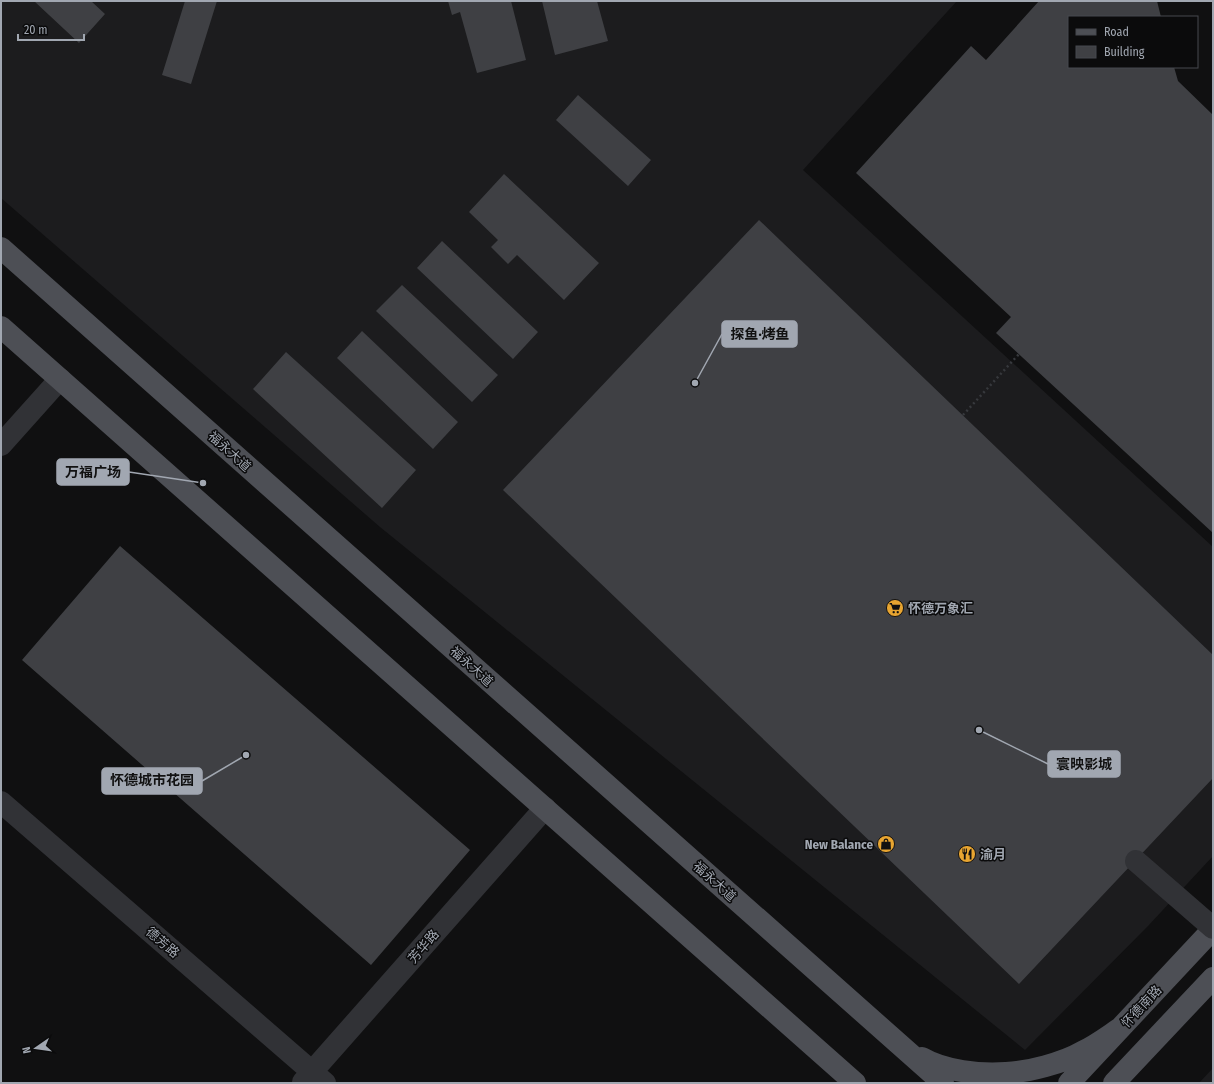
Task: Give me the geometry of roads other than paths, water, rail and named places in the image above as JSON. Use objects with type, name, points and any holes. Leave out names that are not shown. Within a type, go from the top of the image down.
[{"type":"main road","name":"福永大道","points":[[1,248],[943,1083]]},
{"type":"main road","points":[[1,327],[855,1083]]},
{"type":"main road","name":"怀德南路","points":[[1069,1083],[1213,929]]},
{"type":"main road","points":[[1114,1083],[1213,978]]},
{"type":"main road","points":[[902,1046],[927,1061],[951,1069],[1006,1073],[1027,1070],[1069,1058],[1082,1053],[1119,1030]]},
{"type":"main road","points":[[1123,1083],[1141,1054]]},
{"type":"street","points":[[1,445],[60,379]]},
{"type":"street","name":"德芳路","points":[[1,802],[313,1079]]},
{"type":"street","name":"芳华路","points":[[313,1079],[545,808]]},
{"type":"street","points":[[1136,861],[1213,929]]},
{"type":"place","name":"探鱼·烤鱼","points":[[695,383]]},
{"type":"place","name":"万福广场","points":[[203,483]]},
{"type":"place","name":"怀德万象汇","points":[[895,608]]},
{"type":"place","name":"寰映影城","points":[[979,730]]},
{"type":"place","name":"怀德城市花园","points":[[246,755]]},
{"type":"place","name":"New Balance","points":[[886,844]]},
{"type":"place","name":"渝月","points":[[967,854]]}]
